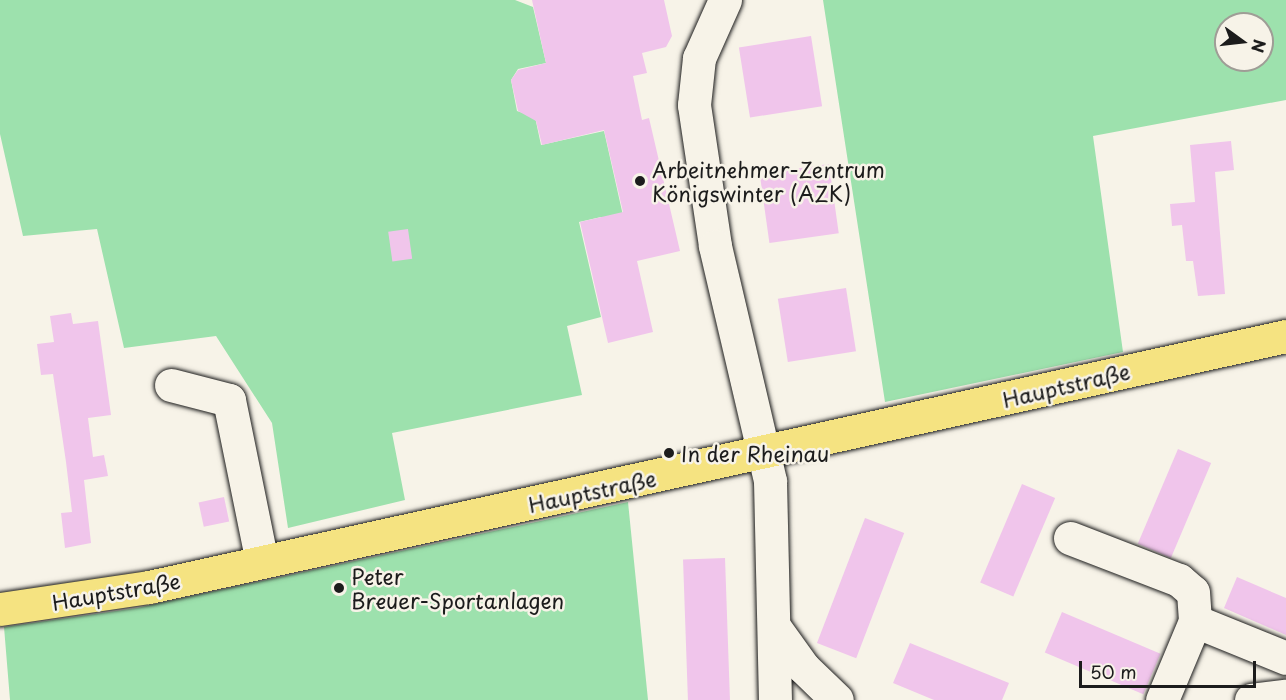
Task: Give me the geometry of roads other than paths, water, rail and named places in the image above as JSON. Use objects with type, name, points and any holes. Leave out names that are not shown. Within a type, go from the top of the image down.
[{"type":"main road","name":"Hauptstraße","points":[[0,609],[149,587],[1286,336]]},
{"type":"street","points":[[725,0],[699,58],[694,105],[715,246],[770,481],[775,700]]},
{"type":"street","points":[[171,385],[229,400],[262,562]]},
{"type":"street","points":[[1070,538],[1179,580],[1193,592],[1195,621],[1162,700]]},
{"type":"street","points":[[1195,621],[1286,658]]},
{"type":"street","points":[[775,628],[803,667],[837,700]]},
{"type":"street","points":[[1251,700],[1286,696]]},
{"type":"place","name":"Arbeitnehmer-Zentrum Königswinter (AZK)","points":[[640,181]]},
{"type":"place","name":"In der Rheinau","points":[[669,453]]},
{"type":"place","name":"Peter Breuer-Sportanlagen","points":[[339,588]]}]
